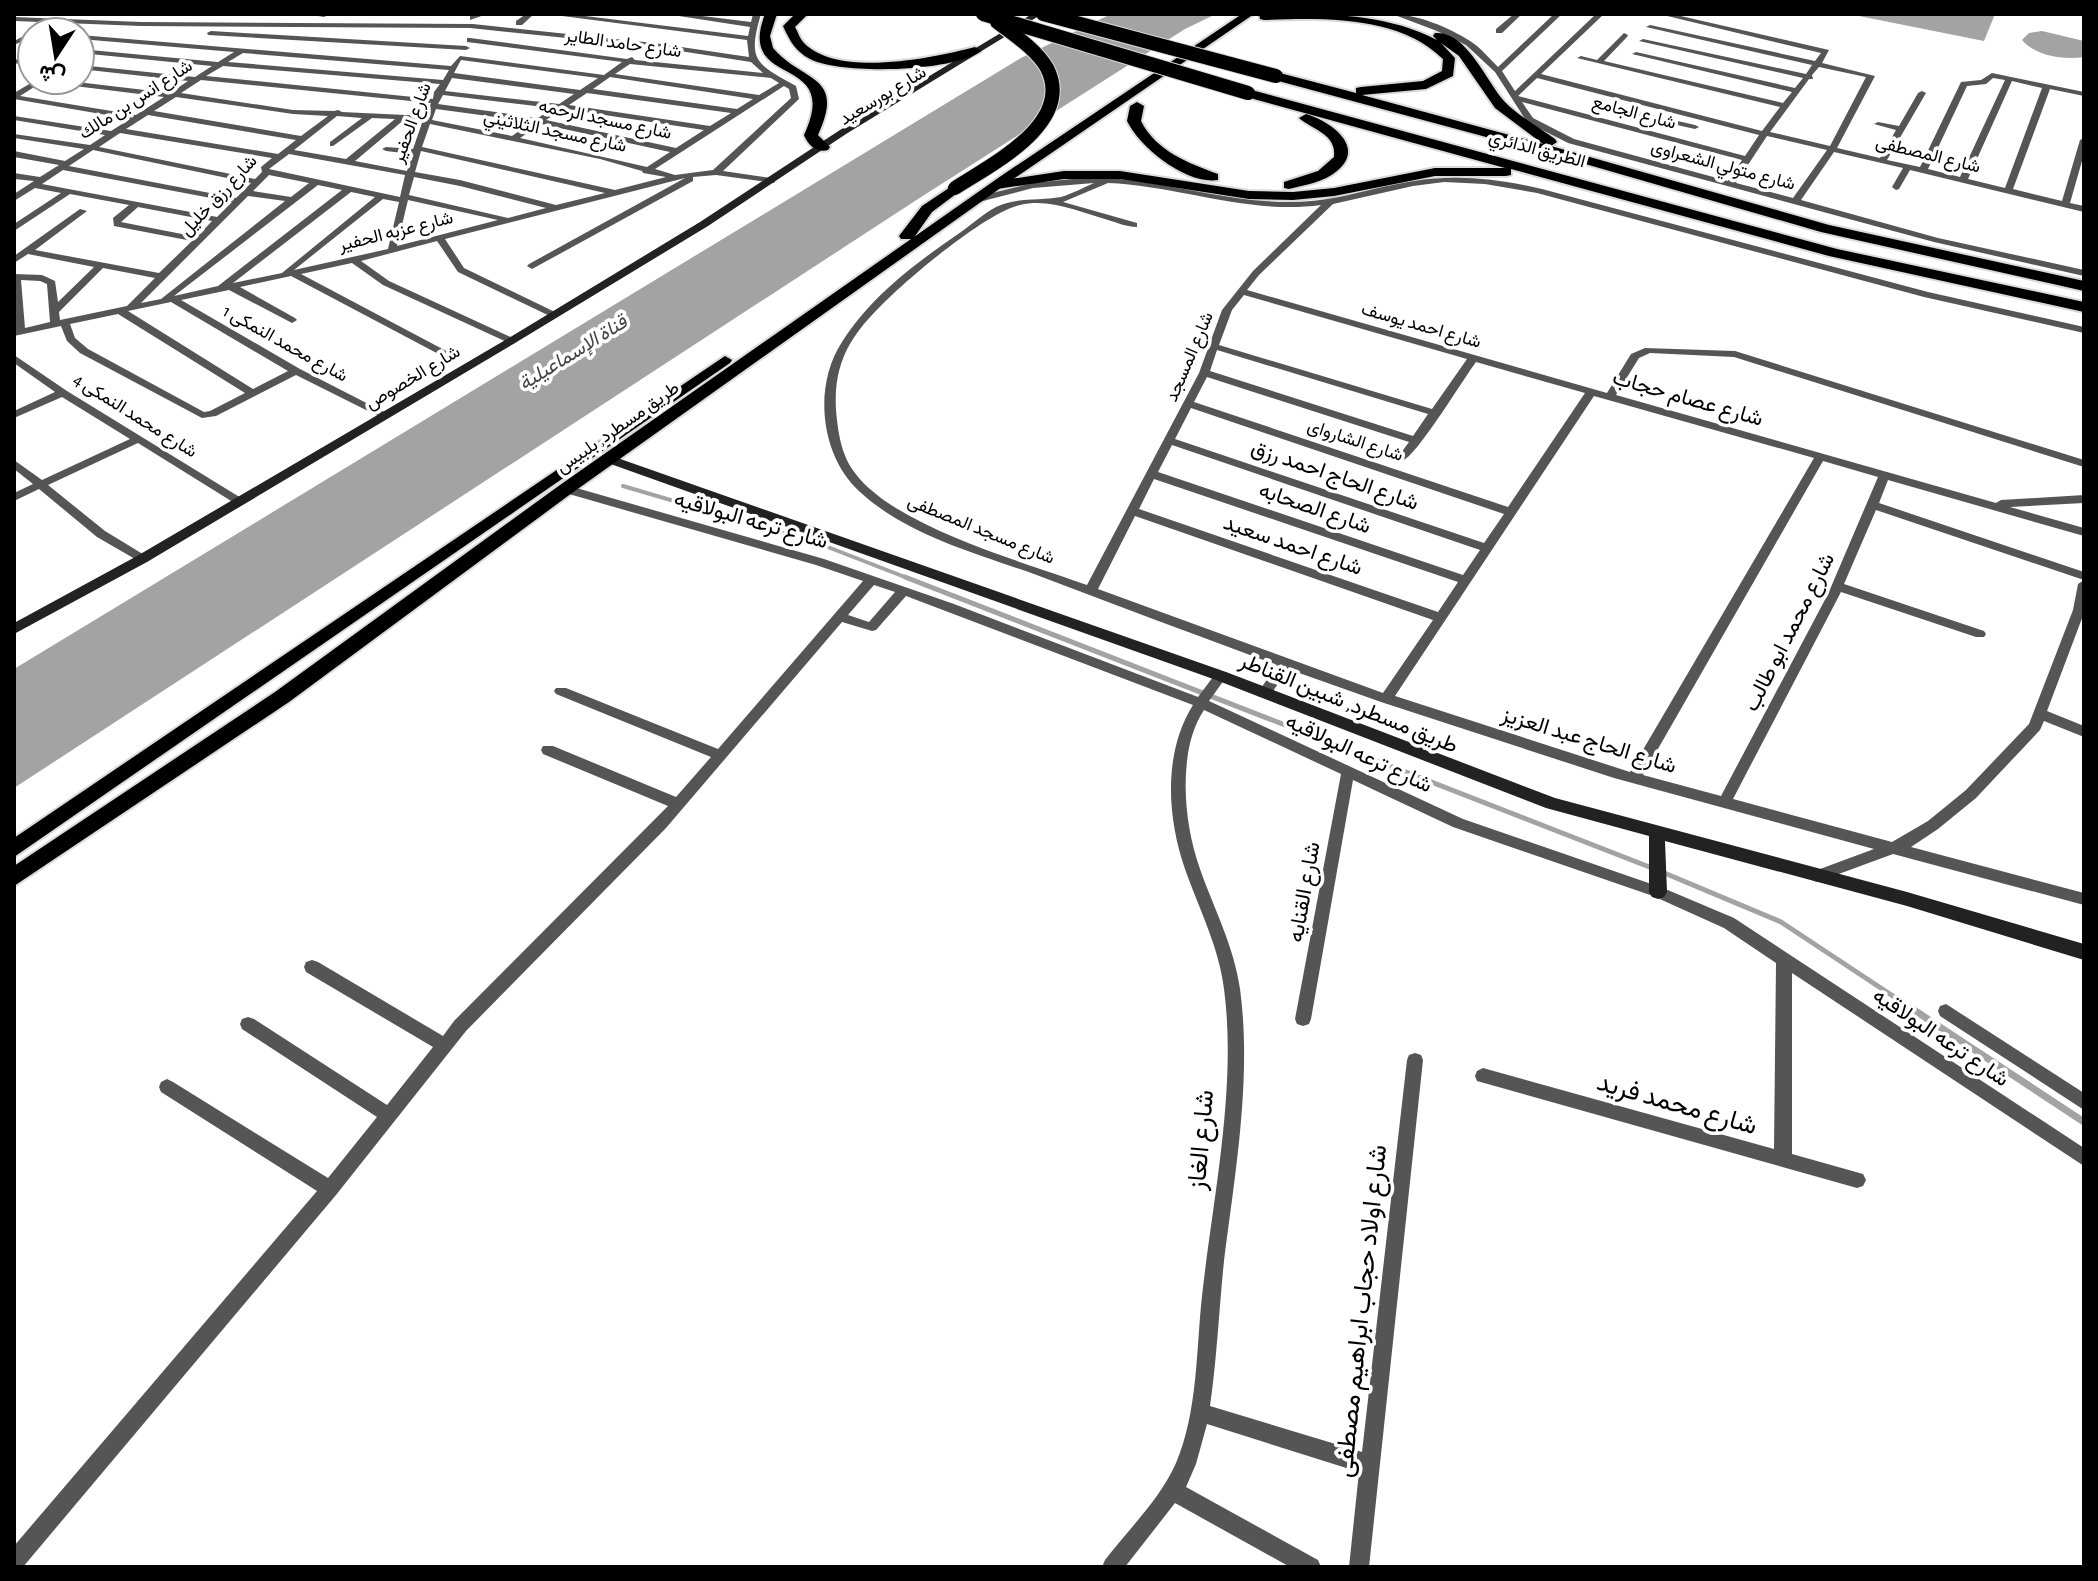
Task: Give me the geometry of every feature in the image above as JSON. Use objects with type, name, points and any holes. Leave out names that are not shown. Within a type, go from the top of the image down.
[{"type":"highway","points":[[771,14],[764,36],[765,47],[818,92],[821,110],[811,135],[814,142],[823,147]]},
{"type":"highway","points":[[802,14],[789,26],[793,39],[816,55],[844,63],[914,65],[947,60],[975,51]]},
{"type":"highway","name":"الطريق الدائري","points":[[1041,14],[1580,158],[1839,233],[2084,286]]},
{"type":"highway","points":[[1377,14],[1436,35],[1459,48],[1511,116],[1580,158]]},
{"type":"highway","points":[[907,236],[927,209],[1033,133],[1049,112],[1054,98],[1053,84],[1045,65],[986,15]]},
{"type":"highway","name":"الطريق الدائري","points":[[986,15],[1248,93],[1835,253],[2084,307]]},
{"type":"highway","points":[[1260,15],[1331,16],[1378,23],[1435,43],[1444,50],[1451,65],[1441,79],[1403,89],[1353,90],[1309,84]]},
{"type":"highway","points":[[1137,106],[1134,116],[1136,126],[1156,149],[1186,167],[1223,180],[1265,186],[1287,185],[1323,176],[1342,160],[1344,150],[1333,133],[1320,123],[1248,93]]},
{"type":"highway","points":[[1001,182],[1056,176],[1120,175],[1279,196],[1321,194],[1435,172],[1506,172],[1573,181]]},
{"type":"main road","name":"شارع بورسعيد","points":[[823,147],[975,51],[1041,14]]},
{"type":"main road","name":"شارع بورسعيد","points":[[823,147],[853,134],[1051,14]]},
{"type":"main road","name":"طريق مسطرد, بلبيس","points":[[14,849],[1235,14]]},
{"type":"main road","name":"طريق مسطرد, بلبيس","points":[[14,877],[282,697],[566,489],[1001,182],[1260,15]]},
{"type":"main road","points":[[1001,182],[1037,172],[1137,106],[1260,15]]},
{"type":"main road","name":"شارع الخصوص","points":[[14,629],[142,559],[511,341],[823,147]]},
{"type":"main road","name":"طريق مسطرد, شبين القناطر","points":[[609,459],[1221,676],[1552,804],[1907,899],[2084,952]]},
{"type":"main road","points":[[1657,833],[1658,888]]},
{"type":"street","points":[[110,23],[123,14]]},
{"type":"street","points":[[96,48],[156,14]]},
{"type":"street","points":[[192,14],[201,14]]},
{"type":"street","points":[[188,24],[201,14]]},
{"type":"street","points":[[223,24],[236,14]]},
{"type":"street","points":[[256,24],[269,14]]},
{"type":"street","points":[[288,25],[302,14]]},
{"type":"street","points":[[311,14],[324,15]]},
{"type":"street","points":[[472,21],[483,14]]},
{"type":"street","points":[[519,23],[530,14]]},
{"type":"street","points":[[551,14],[750,38]]},
{"type":"street","points":[[670,14],[754,25]]},
{"type":"street","points":[[716,172],[791,104],[796,93],[752,60],[748,51],[757,14]]},
{"type":"street","name":"شارع متولي الشعراوى","points":[[1396,14],[1469,43],[1498,71],[1530,120],[1571,141],[1732,181],[1795,202],[1937,240],[2084,273]]},
{"type":"street","points":[[1499,31],[1518,14]]},
{"type":"street","points":[[1498,71],[1558,14]]},
{"type":"street","points":[[1513,97],[1600,14]]},
{"type":"street","points":[[1652,154],[1732,181],[1826,52],[1663,14]]},
{"type":"street","points":[[96,23],[137,26],[256,24],[382,27],[472,21],[752,60]]},
{"type":"street","name":"شارع الحفير","points":[[392,250],[426,120],[434,100],[468,44],[472,21]]},
{"type":"street","points":[[1696,37],[1706,24]]},
{"type":"street","name":"شارع انس بن مالك","points":[[14,198],[222,64],[273,25]]},
{"type":"street","name":"شارع حامد الطاير","points":[[137,26],[364,42],[468,44],[772,76]]},
{"type":"street","points":[[344,59],[382,27]]},
{"type":"street","points":[[1650,27],[1871,76],[1832,149],[1795,202]]},
{"type":"street","points":[[513,139],[678,30]]},
{"type":"street","points":[[1599,62],[1624,35]]},
{"type":"street","points":[[96,38],[344,59],[738,112]]},
{"type":"street","points":[[1643,41],[1810,77]]},
{"type":"street","points":[[1636,54],[1798,91]]},
{"type":"street","points":[[96,55],[448,75]]},
{"type":"street","points":[[460,58],[760,98]]},
{"type":"street","points":[[1581,58],[1785,106]]},
{"type":"street","points":[[96,69],[434,100],[562,106],[712,129]]},
{"type":"street","name":"شارع المصطفى","points":[[1535,75],[1764,134],[2084,209]]},
{"type":"street","points":[[1923,171],[1962,85],[1983,82],[1990,75],[2084,94]]},
{"type":"street","points":[[1963,180],[2010,78]]},
{"type":"street","points":[[386,149],[416,150],[611,193],[784,83]]},
{"type":"street","points":[[2008,191],[2047,86]]},
{"type":"street","name":"شارع مسجد الثلاثيني","points":[[96,87],[308,111],[404,116],[676,177]]},
{"type":"street","points":[[1882,161],[1922,93]]},
{"type":"street","points":[[14,97],[137,118]]},
{"type":"street","points":[[50,103],[61,97]]},
{"type":"street","name":"شارع الجامع","points":[[1513,97],[1747,159]]},
{"type":"street","points":[[81,109],[96,100]]},
{"type":"street","name":"شارع مسجد الرحمه","points":[[434,100],[677,151]]},
{"type":"street","points":[[108,113],[123,104]]},
{"type":"street","points":[[1608,107],[1695,127]]},
{"type":"street","points":[[293,121],[308,111]]},
{"type":"street","points":[[147,112],[303,139]]},
{"type":"street","name":"شارع رزق خليل","points":[[124,309],[163,277],[243,197],[267,172],[263,170],[338,112]]},
{"type":"street","points":[[333,144],[372,114]]},
{"type":"street","points":[[1626,127],[1639,114]]},
{"type":"street","points":[[348,162],[404,116]]},
{"type":"street","points":[[14,118],[348,162],[410,173],[557,208]]},
{"type":"street","points":[[1878,124],[1901,129]]},
{"type":"street","points":[[14,136],[92,148],[257,182]]},
{"type":"street","points":[[2065,205],[2084,140]]},
{"type":"street","points":[[14,154],[64,166],[243,197],[293,200]]},
{"type":"street","points":[[1896,187],[1908,167]]},
{"type":"street","points":[[267,172],[509,220]]},
{"type":"street","name":"شارع عزبه الحفير","points":[[19,333],[354,260],[676,177],[716,172],[771,181]]},
{"type":"street","points":[[532,266],[701,173]]},
{"type":"street","points":[[14,176],[69,191],[220,220]]},
{"type":"street","points":[[975,200],[1031,186],[1107,180],[1248,203],[1329,203],[1427,181],[1500,183],[1927,295],[2084,330]]},
{"type":"street","name":"شارع مسجد المصطفى","points":[[1091,590],[937,534],[891,511],[851,479],[839,459],[831,424],[831,377],[850,333],[886,295],[999,209],[1020,202],[1079,194],[1107,180]]},
{"type":"street","points":[[167,300],[316,182]]},
{"type":"street","points":[[292,320],[225,288],[349,189]]},
{"type":"street","points":[[14,228],[69,191]]},
{"type":"street","points":[[381,196],[288,274],[446,355]]},
{"type":"street","points":[[1049,200],[1134,225]]},
{"type":"street","name":"شارع المسجد","points":[[1091,590],[1204,373],[1227,310],[1256,273],[1329,203]]},
{"type":"street","points":[[136,204],[116,220],[117,224],[200,240]]},
{"type":"street","points":[[14,260],[83,211]]},
{"type":"street","points":[[439,238],[461,270],[554,315]]},
{"type":"street","points":[[27,251],[163,277]]},
{"type":"street","points":[[354,260],[386,283],[511,341]]},
{"type":"street","points":[[55,311],[101,265]]},
{"type":"street","points":[[19,333],[15,277],[50,281],[60,323],[84,351],[199,415],[212,414],[296,371]]},
{"type":"street","name":"شارع احمد يوسف","points":[[1243,292],[1592,391]]},
{"type":"street","name":"شارع محمد النمكى 1","points":[[167,300],[384,416]]},
{"type":"street","points":[[124,309],[253,393]]},
{"type":"street","points":[[1213,346],[1435,413]]},
{"type":"street","points":[[1610,397],[1635,356],[1649,350],[1735,354],[2084,464]]},
{"type":"street","points":[[1404,457],[1473,358]]},
{"type":"street","name":"شارع محمد النمكى 4","points":[[17,364],[240,501]]},
{"type":"street","points":[[1204,373],[1416,441]]},
{"type":"street","name":"شارع عصام حجاب","points":[[1386,699],[1592,391],[2084,532]]},
{"type":"street","points":[[14,415],[63,393]]},
{"type":"street","name":"شارع الشارواى","points":[[1188,404],[1511,512]]},
{"type":"street","points":[[14,497],[138,439]]},
{"type":"street","name":"شارع الحاج احمد رزق","points":[[1169,440],[1487,548]]},
{"type":"street","points":[[1634,778],[1820,457]]},
{"type":"street","points":[[14,463],[101,534],[142,559]]},
{"type":"street","name":"شارع الصحابه","points":[[1151,474],[1466,580]]},
{"type":"street","name":"شارع محمد ابو طالب","points":[[1724,803],[1837,586],[1884,477]]},
{"type":"street","name":"شارع ترعه البولاقيه","points":[[566,489],[903,591],[1201,703],[1495,838],[1658,888],[1729,923],[2084,1158]]},
{"type":"street","points":[[1987,505],[2084,499]]},
{"type":"street","points":[[1872,505],[2084,576]]},
{"type":"street","name":"شارع احمد سعيد","points":[[1132,511],[1441,618]]},
{"type":"street","points":[[15,1564],[330,1189],[444,1045],[488,997],[639,848],[871,580]]},
{"type":"street","points":[[1817,876],[1891,849],[1933,825],[1971,794],[2035,726],[2079,610],[2084,584]]},
{"type":"street","points":[[1837,586],[1980,634]]},
{"type":"street","name":"شارع الحاج عبد العزيز","points":[[1091,590],[1386,699],[1634,778],[2084,899]]},
{"type":"street","points":[[839,617],[872,627],[903,591]]},
{"type":"street","points":[[1264,694],[1286,663]]},
{"type":"street","name":"شارع الغاز","points":[[1112,1567],[1173,1491],[1186,1465],[1199,1412],[1232,1103],[1234,1009],[1224,947],[1192,867],[1180,802],[1183,745],[1201,703],[1221,676]]},
{"type":"street","points":[[561,691],[720,755]]},
{"type":"street","points":[[2041,714],[2084,732]]},
{"type":"street","points":[[548,750],[678,804]]},
{"type":"street","name":"شارع القنايه","points":[[1303,1019],[1348,772]]},
{"type":"street","points":[[1783,1161],[1784,958]]},
{"type":"street","points":[[312,967],[444,1045]]},
{"type":"street","points":[[1946,1011],[2084,1102]]},
{"type":"street","points":[[248,1024],[388,1115]]},
{"type":"street","name":"شارع اولاد حجاب ابراهيم مصطفى","points":[[1359,1567],[1415,1060]]},
{"type":"street","name":"شارع محمد فريد","points":[[1483,1076],[1857,1180]]},
{"type":"street","points":[[167,1087],[330,1189]]},
{"type":"street","points":[[1199,1412],[1370,1465]]},
{"type":"street","points":[[1173,1491],[1311,1567]]},
{"type":"water","name":"قناة الإسماعيلية","points":[[1111,14],[1216,14],[1185,29],[918,199],[14,788],[14,669],[1021,58]]},
{"type":"water","points":[[1849,14],[1995,14],[1984,41]]},
{"type":"water","points":[[2042,31],[2084,41],[2084,57],[2050,56],[2034,50],[2022,40],[2029,33]]},
{"type":"waterway","points":[[623,486],[820,544],[910,579]]},
{"type":"waterway","points":[[905,577],[1652,868]]},
{"type":"waterway","points":[[1662,872],[1781,922],[1917,1012]]},
{"type":"waterway","points":[[1914,1010],[2084,1122]]}]
